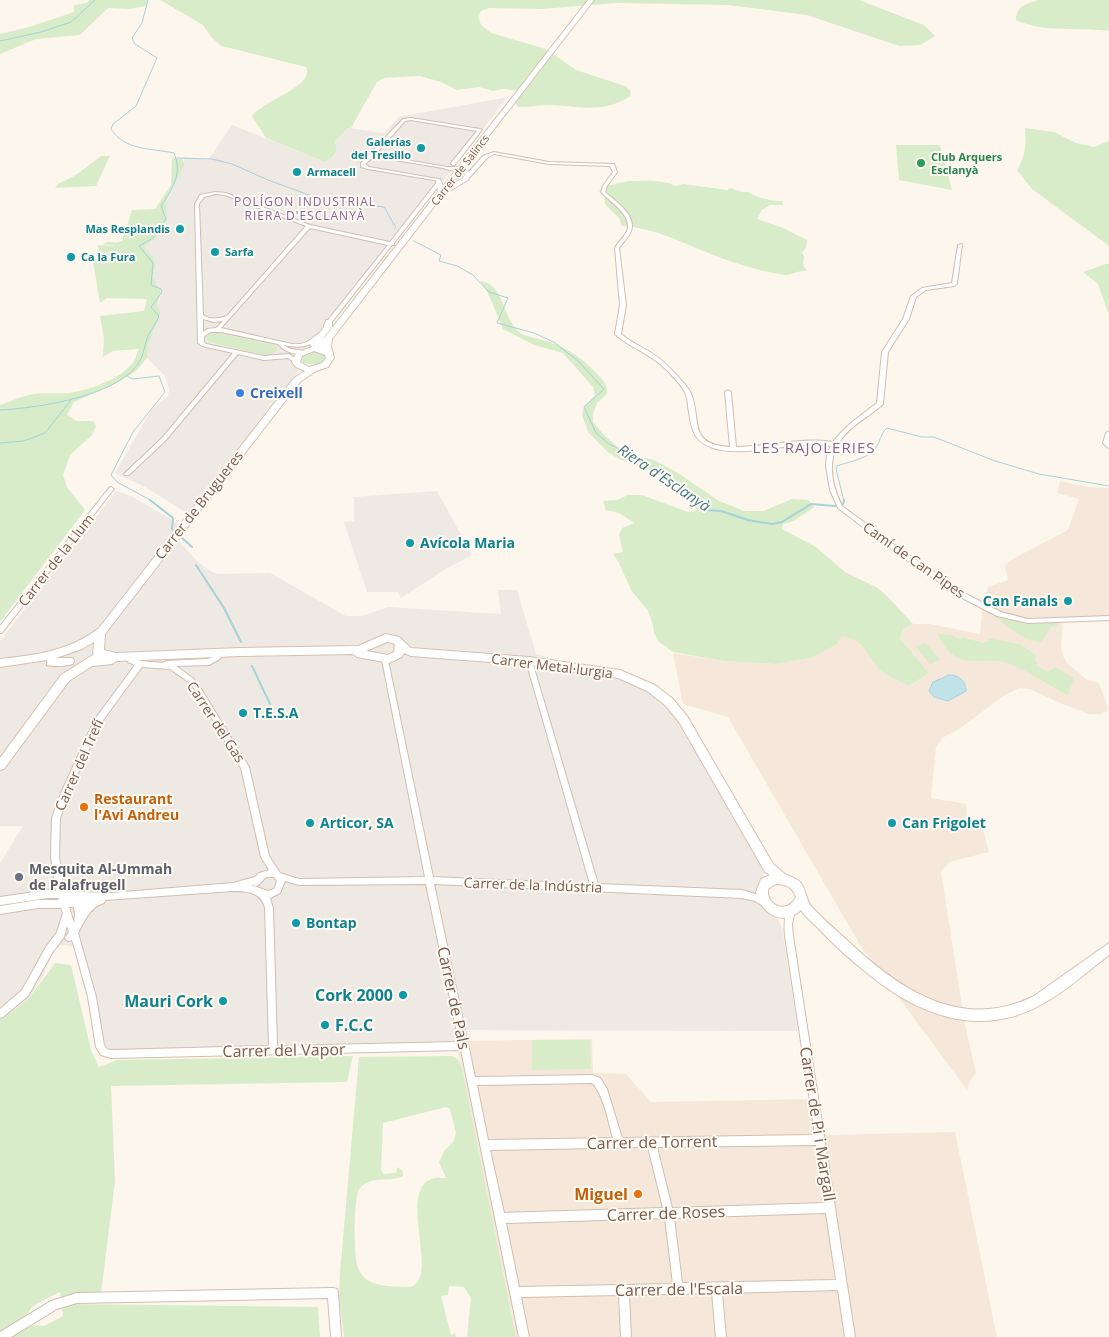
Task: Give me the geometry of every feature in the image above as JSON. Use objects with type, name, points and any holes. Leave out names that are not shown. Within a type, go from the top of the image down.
[{"type":"main road","name":"Carrer de Salincs","points":[[309,350],[328,339],[591,0]]},
{"type":"main road","points":[[466,161],[468,175],[462,182],[442,192],[439,181],[450,166],[466,161]]},
{"type":"main road","points":[[450,166],[468,175]]},
{"type":"main road","points":[[439,181],[462,182]]},
{"type":"main road","points":[[313,369],[298,363],[328,327],[329,322]]},
{"type":"main road","points":[[309,350],[328,353],[328,339]]},
{"type":"main road","name":"Carrer de Brugueres","points":[[102,630],[297,380],[313,369],[328,363],[330,358],[328,353]]},
{"type":"main road","name":"Carrer de Brugueres","points":[[297,380],[298,363]]},
{"type":"main road","points":[[0,669],[53,659],[78,646],[102,630]]},
{"type":"main road","points":[[65,678],[97,656],[102,630]]},
{"type":"main road","points":[[0,663],[53,659],[70,662],[86,664],[130,660],[315,653],[374,655],[385,660],[396,656],[400,651],[400,645],[396,640],[388,638],[380,640],[364,650],[354,651],[116,657],[98,650],[90,644],[78,646],[69,655],[70,662],[65,678],[0,766]]},
{"type":"main road","points":[[374,644],[372,649],[374,655]]},
{"type":"main road","name":"Carrer Metal·lurgia","points":[[400,645],[405,650],[411,652],[530,663],[620,674],[638,681],[660,694],[683,719],[769,868],[782,878]]},
{"type":"main road","name":"Carrer Metal·lurgia","points":[[396,656],[530,663],[625,680],[654,694],[669,707],[685,730],[767,870],[767,882]]},
{"type":"main road","points":[[1109,948],[1064,982],[1030,1004],[995,1014],[976,1016],[951,1012],[924,1005],[903,994],[874,974],[807,910],[796,885],[782,878],[774,878],[767,882],[761,892],[765,904],[776,912],[793,910],[810,919],[877,982],[926,1010],[950,1016],[978,1020],[1014,1014],[1045,999],[1109,952]]},
{"type":"main road","points":[[793,910],[799,904],[801,898]]},
{"type":"street","name":"Carrer de Salincs","points":[[375,151],[398,124],[407,119],[480,130],[450,166]]},
{"type":"street","points":[[379,157],[375,154],[375,151],[363,164],[364,167],[439,181]]},
{"type":"street","points":[[468,175],[485,156],[494,153],[549,163],[603,164],[614,167],[615,172],[603,192],[623,210],[630,227],[617,248],[623,305],[618,334],[625,341],[656,358],[687,391],[693,421],[700,439],[707,444],[733,448],[816,441],[833,444],[839,436],[880,404],[885,352],[906,319],[914,296],[924,289],[954,284],[960,245]]},
{"type":"street","points":[[369,158],[379,157],[450,166]]},
{"type":"street","name":"Carrer de Salincs","points":[[274,341],[302,346],[312,343],[392,244],[439,181]]},
{"type":"street","points":[[298,363],[284,355],[264,358],[204,345],[201,340],[197,204],[199,198],[215,193],[226,194],[309,226],[392,244]]},
{"type":"street","points":[[201,340],[205,334],[216,330],[230,316],[309,226]]},
{"type":"street","points":[[201,316],[205,319],[213,320],[230,316]]},
{"type":"street","points":[[202,324],[216,330],[274,341],[280,343],[289,352],[309,350]]},
{"type":"street","points":[[273,357],[282,351],[282,347]]},
{"type":"street","points":[[127,474],[164,438],[237,352]]},
{"type":"street","points":[[728,392],[733,448]]},
{"type":"street","points":[[1109,433],[1106,443],[1109,446]]},
{"type":"street","name":"Camí de Can Pipes","points":[[833,444],[829,458],[829,472],[839,505],[901,553],[966,597],[999,614],[1028,621],[1109,618]]},
{"type":"street","name":"Carrer de la Llum","points":[[0,632],[111,489]]},
{"type":"street","points":[[130,660],[140,664],[166,664],[209,662],[218,657]]},
{"type":"street","name":"Carrer de Pals","points":[[385,660],[428,881],[486,1145],[524,1337]]},
{"type":"street","points":[[530,663],[595,887]]},
{"type":"street","name":"Carrer del Trefí","points":[[104,1052],[98,1043],[93,1002],[67,900],[58,876],[56,818],[65,793],[98,721],[140,664]]},
{"type":"street","name":"Carrer del Gas","points":[[166,664],[192,680],[244,767],[265,857],[270,868],[278,875]]},
{"type":"street","name":"Carrer del Gas","points":[[258,878],[265,857]]},
{"type":"street","points":[[0,910],[67,900],[233,887],[258,878],[268,872],[278,875],[282,881],[269,908]]},
{"type":"street","name":"Carrer de la Indústria","points":[[278,875],[299,882],[428,881],[742,894],[757,898],[765,904]]},
{"type":"street","points":[[0,901],[44,894],[56,887],[58,876]]},
{"type":"street","points":[[258,878],[255,886],[267,900],[269,908],[273,1050]]},
{"type":"street","name":"Carrer de la Indústria","points":[[277,891],[299,882]]},
{"type":"street","points":[[233,887],[260,893],[277,891]]},
{"type":"street","points":[[44,894],[67,900],[97,898]]},
{"type":"street","points":[[54,944],[74,933],[87,910],[97,898]]},
{"type":"street","points":[[67,900],[74,933]]},
{"type":"street","points":[[0,1014],[26,993],[64,928],[67,900]]},
{"type":"street","name":"Carrer de Pi i Margall","points":[[793,910],[788,924],[789,936],[850,1337]]},
{"type":"street","name":"Carrer del Vapor","points":[[104,1052],[111,1054],[464,1046]]},
{"type":"street","points":[[472,1081],[592,1079],[597,1081],[604,1092],[619,1143]]},
{"type":"street","name":"Carrer de Torrent","points":[[486,1145],[819,1140]]},
{"type":"street","points":[[651,1142],[669,1213],[678,1288]]},
{"type":"street","name":"Carrer de Roses","points":[[501,1218],[831,1208]]},
{"type":"street","name":"Carrer de l'Escala","points":[[515,1292],[842,1285]]},
{"type":"street","points":[[717,1288],[721,1337]]},
{"type":"street","points":[[624,1290],[626,1337]]},
{"type":"street","points":[[2,1337],[55,1305],[77,1298],[333,1293],[336,1337]]},
{"type":"shaded area","points":[[508,97],[315,346],[298,351],[292,360],[298,369],[297,373],[187,513],[145,487],[115,473],[152,409],[168,396],[169,389],[165,376],[147,358],[148,346],[161,313],[157,307],[160,299],[159,286],[155,281],[144,249],[146,245],[156,238],[167,219],[166,201],[185,164],[183,157],[208,160],[232,125],[325,162],[334,157],[337,150],[335,142],[349,128],[384,133],[399,117]]},
{"type":"shaded area","points":[[1060,481],[1087,487],[1109,488],[1109,618],[1063,620],[1061,646],[1067,663],[1086,679],[1099,683],[1109,710],[1101,714],[1089,714],[1030,689],[1019,688],[1005,695],[959,729],[942,738],[936,747],[931,798],[966,804],[967,824],[983,829],[989,852],[949,862],[941,872],[965,1025],[976,1073],[970,1081],[967,1090],[860,945],[728,717],[683,704],[673,653],[724,661],[775,664],[811,658],[836,645],[842,635],[857,639],[865,647],[876,665],[909,686],[929,673],[900,638],[903,629],[913,624],[930,624],[980,634],[983,606],[988,587],[1008,580],[1005,566],[1009,561],[1068,530],[1079,499],[1057,493]]},
{"type":"shaded area","points":[[116,491],[131,496],[186,530],[179,541],[207,569],[217,574],[270,573],[346,616],[362,616],[388,607],[501,614],[498,590],[517,590],[536,654],[636,682],[669,704],[765,871],[758,894],[776,915],[782,927],[798,1031],[461,1030],[464,1046],[104,1052],[79,948],[65,945],[59,946],[52,955],[42,978],[30,997],[15,1010],[0,1019],[0,863],[23,826],[0,826],[0,641]]},
{"type":"shaded area","points":[[437,491],[472,555],[444,570],[401,598],[398,592],[367,592],[344,522],[354,521],[354,497]]},
{"type":"shaded area","points":[[592,1039],[593,1073],[626,1074],[651,1102],[818,1099],[825,1135],[955,1132],[997,1337],[516,1337],[456,1041]]},
{"type":"green space","points":[[90,0],[148,0],[145,6],[130,9],[108,8],[80,35],[36,39],[0,54],[0,34],[29,27],[74,12],[74,5],[86,3]]},
{"type":"green space","points":[[160,0],[859,0],[924,25],[935,36],[920,45],[899,46],[807,15],[728,5],[616,3],[542,9],[489,8],[481,11],[478,16],[481,25],[491,33],[546,49],[576,70],[625,86],[631,91],[630,96],[612,105],[593,108],[554,105],[519,107],[515,104],[521,91],[504,89],[493,91],[479,87],[457,90],[441,82],[420,76],[384,78],[377,82],[351,128],[348,128],[335,142],[337,150],[333,157],[325,162],[266,138],[252,116],[258,110],[303,81],[307,74],[306,67],[222,46],[212,38],[203,25]]},
{"type":"green space","points":[[1039,0],[1109,0],[1109,31],[1038,27],[1016,20],[1020,9],[1027,4]]},
{"type":"green space","points":[[1025,128],[1054,132],[1076,143],[1094,147],[1109,141],[1109,246],[1032,189],[1017,170],[1025,150]]},
{"type":"green space","name":"Club Arquers Esclanyà","points":[[896,145],[940,145],[952,190],[899,180]]},
{"type":"green space","points":[[101,156],[110,156],[96,186],[55,188],[58,184],[76,175]]},
{"type":"green space","points":[[172,158],[182,159],[185,164],[166,201],[167,219],[156,238],[146,245],[145,248],[154,260],[153,276],[161,292],[157,306],[161,312],[148,346],[147,358],[136,371],[111,386],[74,402],[67,415],[77,421],[93,421],[96,426],[92,435],[70,455],[63,475],[67,487],[85,510],[0,622],[0,405],[34,394],[77,392],[100,385],[121,373],[136,358],[138,349],[113,351],[103,357],[104,338],[100,316],[144,311],[147,299],[107,298],[100,303],[93,261],[100,260],[98,245],[116,246],[103,244],[122,241],[132,210],[155,209],[171,185]]},
{"type":"green space","points":[[628,181],[659,181],[675,186],[683,184],[727,190],[730,188],[748,192],[764,199],[782,201],[783,205],[770,205],[762,210],[757,219],[781,227],[807,240],[806,248],[802,252],[804,257],[803,264],[807,271],[785,275],[760,270],[722,258],[651,231],[622,226],[619,218],[605,204],[604,196],[599,192],[602,187]]},
{"type":"green space","points":[[1109,263],[1109,315],[1098,284],[1083,272]]},
{"type":"green space","points":[[480,281],[488,283],[495,289],[517,330],[524,335],[550,342],[575,354],[602,379],[607,387],[607,394],[597,403],[593,414],[593,422],[624,453],[654,460],[678,473],[719,501],[744,511],[763,511],[792,499],[808,500],[814,507],[794,521],[783,524],[782,529],[816,547],[845,572],[876,587],[887,596],[913,624],[903,629],[900,638],[929,673],[909,686],[883,672],[860,643],[842,636],[836,645],[811,658],[775,664],[724,661],[673,652],[659,642],[654,633],[648,611],[631,590],[613,554],[623,552],[619,535],[622,528],[634,523],[619,513],[606,510],[603,501],[617,500],[628,495],[642,495],[688,512],[696,511],[696,508],[682,497],[679,487],[657,473],[621,460],[609,453],[588,432],[582,415],[584,407],[595,395],[593,387],[563,353],[534,345],[503,329],[488,293]]},
{"type":"green space","points":[[211,333],[271,344],[276,346],[278,350],[271,355],[266,355],[208,342],[206,337]]},
{"type":"green space","points":[[313,351],[324,354],[326,359],[317,365],[303,363],[303,356]]},
{"type":"green space","points":[[992,614],[1025,624],[1058,623],[1057,626],[1051,627],[1041,642],[1021,636]]},
{"type":"green space","points":[[936,633],[983,643],[989,641],[988,638],[1020,644],[1036,655],[1035,660],[1038,662],[1036,666],[1048,672],[1055,667],[1074,678],[1068,696],[1010,664],[956,657],[947,649]]},
{"type":"green space","points":[[926,643],[940,660],[930,664],[915,646]]},
{"type":"green space","points":[[55,963],[71,965],[91,1050],[99,1067],[117,1060],[353,1056],[347,1082],[111,1086],[115,1181],[101,1294],[71,1295],[71,1304],[318,1307],[320,1337],[10,1337],[30,1327],[44,1326],[63,1316],[60,1292],[32,1307],[24,1319],[0,1332],[0,1019],[15,1010],[30,997]]},
{"type":"green space","points":[[532,1040],[590,1040],[591,1069],[532,1070]]},
{"type":"green space","points":[[451,1056],[455,1057],[459,1062],[462,1069],[516,1337],[467,1337],[471,1298],[464,1287],[449,1286],[448,1295],[441,1296],[451,1335],[455,1333],[456,1337],[344,1337],[339,1297],[340,1273],[359,1057]],"holes":[[[446,1107],[450,1109],[456,1133],[453,1142],[445,1150],[439,1162],[446,1178],[431,1179],[422,1188],[418,1201],[422,1268],[418,1280],[410,1287],[384,1286],[372,1282],[361,1274],[356,1259],[355,1225],[358,1193],[365,1184],[375,1180],[403,1176],[403,1171],[397,1167],[396,1173],[384,1174],[381,1170],[383,1123]]]},
{"type":"water","points":[[949,675],[961,679],[965,684],[966,691],[948,701],[934,697],[929,691],[933,682]]},
{"type":"waterway","points":[[0,41],[41,32],[71,22],[95,0]]},
{"type":"waterway","points":[[0,410],[57,403],[78,398],[117,382],[131,372],[141,359],[148,336],[158,319],[159,316],[151,307],[162,292],[161,289],[151,285],[153,263],[139,246],[153,238],[166,219],[161,206],[175,181],[177,175],[176,161],[174,153],[131,145],[117,136],[111,129],[113,124],[136,106],[157,58],[135,44],[132,38],[142,23],[148,0]]},
{"type":"waterway","name":"Riera d'Esclanyà","points":[[177,158],[212,159],[232,164],[268,180],[320,199],[384,207],[396,228]]},
{"type":"waterway","name":"Riera d'Esclanyà","points":[[414,241],[441,255],[439,261],[457,266],[473,275],[489,292],[508,298],[497,323],[534,333],[554,342],[578,361],[604,389],[584,407],[596,433],[609,444],[637,457],[662,473],[695,501]]},
{"type":"waterway","points":[[127,376],[132,379],[159,376],[165,392],[133,432],[111,475],[117,482],[152,501]]},
{"type":"waterway","points":[[0,443],[24,441],[45,433],[71,400]]},
{"type":"waterway","name":"Riera d'Esclanyà","points":[[844,500],[836,469],[837,466],[870,454],[887,428],[922,437],[934,437],[995,461],[1039,474],[1109,486]]},
{"type":"waterway","points":[[150,500],[173,518],[172,529],[174,531]]},
{"type":"waterway","name":"Riera d'Esclanyà","points":[[694,500],[706,510],[721,511],[748,520],[772,524],[782,522],[811,504],[835,506],[843,504],[844,500]]},
{"type":"waterway","points":[[182,538],[192,547]]},
{"type":"waterway","points":[[196,565],[224,608],[241,642]]},
{"type":"waterway","points":[[252,666],[270,704]]},
{"type":"place","name":"Galerías del Tresillo","points":[[421,148]]},
{"type":"place","name":"Club Arquers Esclanyà","points":[[921,163]]},
{"type":"place","name":"Armacell","points":[[297,172]]},
{"type":"place","name":"Mas Resplandis","points":[[180,229]]},
{"type":"place","name":"Sarfa","points":[[215,252]]},
{"type":"place","name":"Ca la Fura","points":[[71,257]]},
{"type":"place","name":"Creixell","points":[[240,393]]},
{"type":"place","name":"Avícola Maria","points":[[410,543]]},
{"type":"place","name":"Can Fanals","points":[[1068,601]]},
{"type":"place","name":"T.E.S.A","points":[[243,713]]},
{"type":"place","name":"Restaurant l'Avi Andreu","points":[[84,807]]},
{"type":"place","name":"Articor, SA","points":[[310,823]]},
{"type":"place","name":"Can Frigolet","points":[[892,823]]},
{"type":"place","name":"Mesquita Al-Ummah de Palafrugell","points":[[19,877]]},
{"type":"place","name":"Bontap","points":[[296,923]]},
{"type":"place","name":"Cork 2000","points":[[403,995]]},
{"type":"place","name":"Mauri Cork","points":[[223,1001]]},
{"type":"place","name":"F.C.C","points":[[325,1025]]},
{"type":"place","name":"Miguel","points":[[638,1194]]},
{"type":"district","name":"POLÍGON INDUSTRIAL RIERA D'ESCLANYÀ","points":[[305,209]]},
{"type":"district","name":"LES RAJOLERIES","points":[[814,448]]}]
